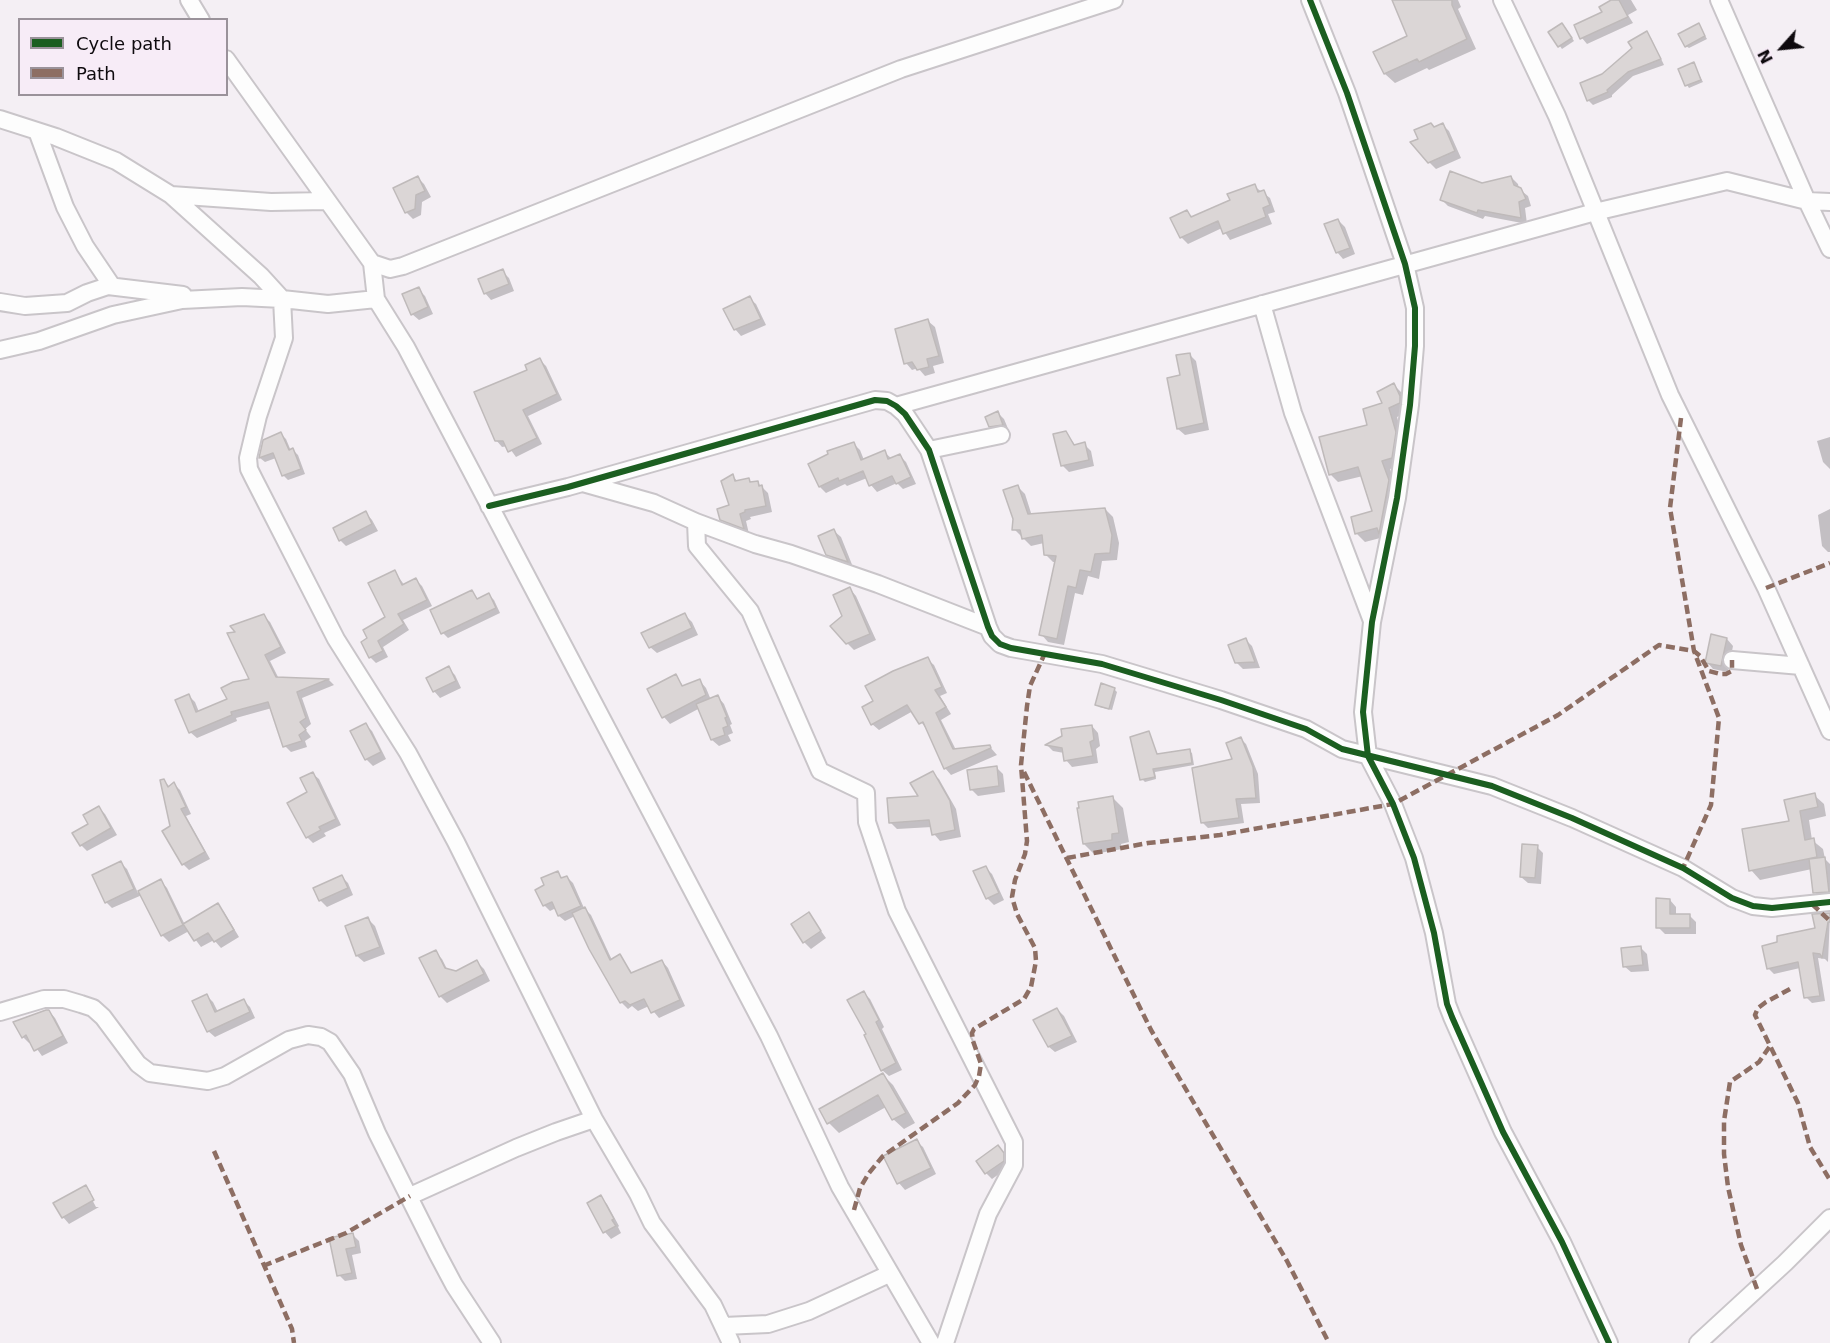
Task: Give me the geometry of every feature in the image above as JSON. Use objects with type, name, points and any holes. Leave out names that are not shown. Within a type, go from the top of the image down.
[{"type":"street","points":[[189,0],[200,18]]},
{"type":"street","points":[[372,263],[390,269],[403,266],[901,69],[1114,0]]},
{"type":"street","points":[[1310,0],[1347,93],[1405,264],[1415,308],[1416,328],[1410,405],[1397,498],[1372,622],[1363,711],[1368,756],[1393,804],[1414,858],[1434,933],[1452,1017],[1503,1132],[1562,1242],[1609,1343]]},
{"type":"street","points":[[1502,0],[1557,116],[1670,395],[1766,588],[1830,731]]},
{"type":"street","points":[[1719,0],[1830,249]]},
{"type":"street","points":[[228,62],[372,263],[376,299],[406,347],[769,1036],[840,1187],[931,1343]]},
{"type":"street","points":[[0,119],[116,161],[171,195],[261,276],[282,299],[284,338],[258,416],[248,458],[249,469],[336,639],[408,753],[450,832],[594,1119],[638,1194],[652,1223],[706,1294],[731,1343]]},
{"type":"street","points":[[37,131],[65,207],[85,246],[112,286]]},
{"type":"street","points":[[896,406],[1595,212],[1727,181],[1807,201],[1830,202]]},
{"type":"street","points":[[171,195],[272,202],[326,201]]},
{"type":"street","points":[[0,302],[25,306],[67,303],[87,293],[112,286],[205,298]]},
{"type":"street","points":[[0,350],[39,341],[113,315],[182,300],[242,297],[328,304],[376,299]]},
{"type":"street","points":[[1262,304],[1293,413],[1372,622]]},
{"type":"street","points":[[489,506],[583,483],[875,400],[886,401],[905,414],[929,450],[988,627],[996,640],[1006,647],[1102,664],[1306,729],[1342,749],[1492,786],[1572,818],[1693,872],[1732,898],[1753,906],[1772,908],[1830,902]]},
{"type":"street","points":[[929,450],[1001,435]]},
{"type":"street","points":[[583,483],[654,503],[696,522],[755,544],[878,584],[988,627]]},
{"type":"street","points":[[696,522],[697,546],[750,611],[820,771],[866,793],[867,822],[897,910],[1014,1142],[1014,1165],[988,1215],[945,1343]]},
{"type":"street","points":[[1732,660],[1801,666]]},
{"type":"street","points":[[0,1012],[45,999],[64,999],[93,1008],[103,1017],[138,1064],[150,1073],[208,1082],[225,1076],[289,1040],[308,1035],[321,1037],[330,1042],[352,1074],[378,1133],[454,1285],[492,1343]]},
{"type":"street","points":[[410,1196],[516,1148],[594,1119]]},
{"type":"street","points":[[1698,1343],[1830,1218]]},
{"type":"street","points":[[724,1326],[768,1324],[809,1311],[889,1274]]},
{"type":"building","points":[[1392,0],[1452,0],[1467,39],[1419,62],[1417,59],[1384,74],[1373,52],[1407,36]]},
{"type":"building","points":[[1611,0],[1619,0],[1628,17],[1580,39],[1574,25],[1602,12],[1599,7]]},
{"type":"building","points":[[1562,23],[1572,38],[1558,47],[1548,32]]},
{"type":"building","points":[[1699,23],[1705,36],[1685,47],[1678,34]]},
{"type":"building","points":[[1647,31],[1661,59],[1628,72],[1607,90],[1608,92],[1587,101],[1580,83],[1602,74],[1632,48],[1628,42]]},
{"type":"building","points":[[1694,62],[1701,80],[1685,86],[1678,69]]},
{"type":"building","points":[[1431,123],[1434,127],[1443,123],[1455,151],[1428,163],[1410,142],[1418,139],[1414,130]]},
{"type":"building","points":[[1450,171],[1482,183],[1511,176],[1514,185],[1521,188],[1526,199],[1519,202],[1521,218],[1478,210],[1477,213],[1440,200]]},
{"type":"building","points":[[418,176],[425,191],[416,195],[415,209],[405,213],[393,188]]},
{"type":"building","points":[[1255,184],[1258,192],[1264,190],[1270,205],[1263,208],[1266,217],[1223,234],[1218,221],[1180,238],[1170,218],[1187,210],[1191,217],[1230,200],[1227,194]]},
{"type":"building","points":[[1338,219],[1350,248],[1336,253],[1324,224]]},
{"type":"building","points":[[503,269],[509,284],[484,294],[478,279]]},
{"type":"building","points":[[419,287],[428,307],[411,315],[402,294]]},
{"type":"building","points":[[750,296],[761,319],[734,330],[723,309]]},
{"type":"building","points":[[928,319],[939,356],[927,359],[929,367],[917,370],[912,362],[904,364],[895,329]]},
{"type":"building","points":[[1190,353],[1204,423],[1177,429],[1167,378],[1180,375],[1176,355]]},
{"type":"building","points":[[540,358],[557,394],[523,410],[537,438],[508,452],[503,441],[495,441],[474,392],[527,370],[525,365]]},
{"type":"building","points":[[1394,383],[1400,396],[1400,403],[1389,408],[1396,432],[1392,458],[1382,461],[1389,480],[1379,534],[1377,528],[1355,534],[1351,517],[1372,511],[1358,467],[1329,475],[1319,437],[1367,425],[1363,409],[1382,403],[1377,392]]},
{"type":"building","points":[[998,411],[1003,425],[989,427],[985,417]]},
{"type":"building","points":[[1066,431],[1074,445],[1085,442],[1089,460],[1061,466],[1053,434]]},
{"type":"building","points":[[281,432],[289,450],[293,448],[301,469],[282,476],[273,453],[259,458],[263,440]]},
{"type":"building","points":[[854,442],[861,460],[885,450],[888,459],[900,454],[911,477],[896,484],[892,476],[869,486],[863,471],[839,481],[838,478],[819,487],[808,464],[828,454],[827,451]]},
{"type":"building","points":[[733,474],[735,481],[749,478],[750,482],[758,481],[759,486],[762,485],[766,506],[745,510],[740,514],[744,529],[720,520],[717,509],[729,505],[721,481]]},
{"type":"building","points":[[1018,485],[1028,514],[1105,508],[1112,535],[1110,553],[1095,554],[1091,572],[1080,570],[1076,588],[1068,586],[1057,639],[1039,635],[1056,556],[1044,555],[1042,535],[1022,539],[1020,530],[1012,530],[1013,519],[1003,490]]},
{"type":"building","points":[[366,511],[372,524],[339,541],[333,528]]},
{"type":"building","points":[[834,529],[848,562],[826,555],[818,536]]},
{"type":"building","points":[[395,570],[402,585],[416,578],[427,600],[398,614],[404,624],[378,641],[383,651],[369,658],[361,642],[367,638],[363,630],[385,617],[368,583]]},
{"type":"building","points":[[850,587],[870,634],[846,644],[830,626],[842,616],[833,595]]},
{"type":"building","points":[[472,590],[477,599],[489,593],[496,608],[441,634],[430,610]]},
{"type":"building","points":[[685,613],[692,628],[649,648],[641,633]]},
{"type":"building","points":[[264,614],[281,647],[265,655],[276,677],[329,679],[297,692],[306,718],[300,722],[306,730],[299,735],[302,741],[283,747],[268,702],[231,712],[232,715],[189,733],[175,700],[189,694],[196,712],[227,699],[221,688],[233,682],[249,679],[227,633],[235,632],[230,626]]},
{"type":"building","points":[[1711,634],[1727,638],[1721,666],[1705,663]]},
{"type":"building","points":[[1246,638],[1255,662],[1235,663],[1228,645]]},
{"type":"building","points":[[928,657],[942,687],[935,690],[946,707],[936,713],[953,749],[990,745],[991,748],[944,769],[923,722],[919,724],[907,705],[871,725],[862,707],[873,701],[865,686],[893,671]]},
{"type":"building","points":[[449,666],[456,681],[433,692],[426,678]]},
{"type":"building","points":[[676,674],[682,686],[700,679],[706,695],[662,718],[647,689]]},
{"type":"building","points":[[1101,683],[1115,688],[1109,709],[1095,705]]},
{"type":"building","points":[[718,695],[727,717],[725,718],[728,726],[723,728],[725,735],[711,740],[696,704]]},
{"type":"building","points":[[366,723],[381,752],[365,760],[350,731]]},
{"type":"building","points":[[1092,725],[1094,740],[1090,742],[1093,756],[1064,761],[1062,748],[1045,745],[1062,736],[1061,729]]},
{"type":"building","points":[[1149,731],[1157,754],[1190,749],[1192,763],[1153,769],[1155,777],[1140,780],[1130,737]]},
{"type":"building","points":[[1241,737],[1253,767],[1256,798],[1236,799],[1239,818],[1201,823],[1192,768],[1232,759],[1226,743]]},
{"type":"building","points":[[997,766],[999,786],[970,790],[967,770]]},
{"type":"building","points":[[933,771],[950,801],[955,830],[932,835],[929,820],[889,823],[887,798],[918,796],[910,783]]},
{"type":"building","points":[[313,772],[336,819],[319,827],[321,830],[306,838],[287,803],[307,792],[300,778]]},
{"type":"building","points":[[164,779],[168,787],[174,782],[186,807],[181,809],[205,852],[182,865],[162,831],[170,826],[160,780]]},
{"type":"building","points":[[1815,793],[1818,807],[1800,811],[1805,840],[1814,838],[1817,857],[1749,871],[1742,829],[1789,821],[1784,800]]},
{"type":"building","points":[[1113,796],[1119,833],[1112,834],[1112,840],[1083,844],[1078,802]]},
{"type":"building","points":[[99,806],[111,828],[80,846],[72,833],[88,824],[83,815]]},
{"type":"building","points":[[1522,844],[1538,845],[1535,878],[1520,877]]},
{"type":"building","points":[[1825,857],[1829,892],[1813,893],[1809,859]]},
{"type":"building","points":[[121,861],[134,889],[105,903],[92,875]]},
{"type":"building","points":[[986,866],[999,893],[986,899],[973,871]]},
{"type":"building","points":[[558,871],[561,878],[567,876],[581,906],[558,916],[552,902],[543,906],[535,890],[544,885],[541,878]]},
{"type":"building","points":[[342,875],[348,888],[319,901],[313,888]]},
{"type":"building","points":[[161,879],[183,925],[161,936],[138,891]]},
{"type":"building","points":[[1656,898],[1670,899],[1670,914],[1690,914],[1690,928],[1656,928]]},
{"type":"building","points":[[218,903],[234,930],[214,942],[208,933],[194,941],[183,924]]},
{"type":"building","points":[[585,907],[610,960],[620,954],[631,973],[662,960],[680,1000],[651,1013],[644,999],[630,1005],[625,1001],[620,1003],[589,949],[572,913]]},
{"type":"building","points":[[809,912],[821,931],[803,943],[791,924]]},
{"type":"building","points":[[1830,913],[1822,958],[1820,954],[1813,953],[1820,996],[1804,998],[1798,962],[1767,969],[1762,946],[1777,942],[1777,936],[1815,928],[1812,914]]},
{"type":"building","points":[[368,917],[380,947],[356,956],[345,926]]},
{"type":"building","points":[[1641,946],[1643,965],[1623,967],[1621,948]]},
{"type":"building","points":[[436,950],[445,968],[456,971],[477,960],[484,974],[439,997],[419,958]]},
{"type":"building","points":[[864,991],[879,1020],[876,1022],[896,1063],[881,1071],[864,1035],[866,1034],[847,1000]]},
{"type":"building","points":[[207,994],[215,1012],[244,999],[250,1012],[207,1032],[192,1001]]},
{"type":"building","points":[[1057,1008],[1072,1036],[1048,1047],[1033,1020]]},
{"type":"building","points":[[49,1010],[63,1036],[34,1051],[26,1035],[22,1038],[13,1022]]},
{"type":"building","points":[[883,1073],[906,1113],[892,1120],[878,1095],[827,1124],[819,1109]]},
{"type":"building","points":[[917,1139],[931,1168],[897,1184],[883,1156]]},
{"type":"building","points":[[998,1145],[1004,1153],[1004,1161],[985,1174],[976,1161]]},
{"type":"building","points":[[86,1185],[94,1200],[62,1218],[53,1203]]},
{"type":"building","points":[[601,1195],[616,1226],[603,1233],[587,1203]]},
{"type":"building","points":[[353,1233],[356,1247],[346,1249],[352,1273],[337,1276],[329,1238]]},
{"type":"marked path","points":[[1681,418],[1670,508],[1694,651],[1719,718],[1711,805],[1683,868]]},
{"type":"marked path","points":[[1766,588],[1830,563]]},
{"type":"marked path","points":[[1067,858],[1148,843],[1220,835],[1393,804],[1558,715],[1659,645],[1694,651],[1709,671],[1720,674],[1732,671],[1732,660]]},
{"type":"marked path","points":[[854,1210],[860,1188],[883,1156],[958,1103],[975,1085],[981,1064],[973,1041],[974,1029],[1024,999],[1031,987],[1036,961],[1035,948],[1017,914],[1012,897],[1027,841],[1021,765],[1027,706],[1030,686],[1045,653]]},
{"type":"marked path","points":[[1024,772],[1151,1030],[1287,1261],[1329,1343]]},
{"type":"marked path","points":[[1812,904],[1830,921]]},
{"type":"marked path","points":[[1790,989],[1766,1002],[1758,1008],[1755,1015],[1798,1103],[1810,1147],[1830,1180]]},
{"type":"marked path","points":[[1757,1289],[1741,1245],[1728,1187],[1724,1154],[1724,1121],[1730,1082],[1759,1062],[1770,1046]]},
{"type":"marked path","points":[[214,1151],[292,1329],[294,1343]]},
{"type":"marked path","points":[[263,1266],[346,1233],[410,1196]]},
{"type":"cycle path","points":[[1310,0],[1347,93],[1405,264],[1415,308],[1415,346],[1410,405],[1397,498],[1372,622],[1363,712],[1368,756],[1393,804],[1414,858],[1434,933],[1447,1004],[1452,1017],[1503,1132],[1562,1242],[1609,1343]]},
{"type":"cycle path","points":[[489,506],[568,487],[875,400],[887,401],[905,414],[929,450],[988,627],[992,636],[1000,644],[1011,648],[1102,664],[1221,700],[1306,729],[1342,749],[1492,786],[1572,818],[1683,868],[1732,898],[1753,906],[1772,908],[1830,902]]}]
